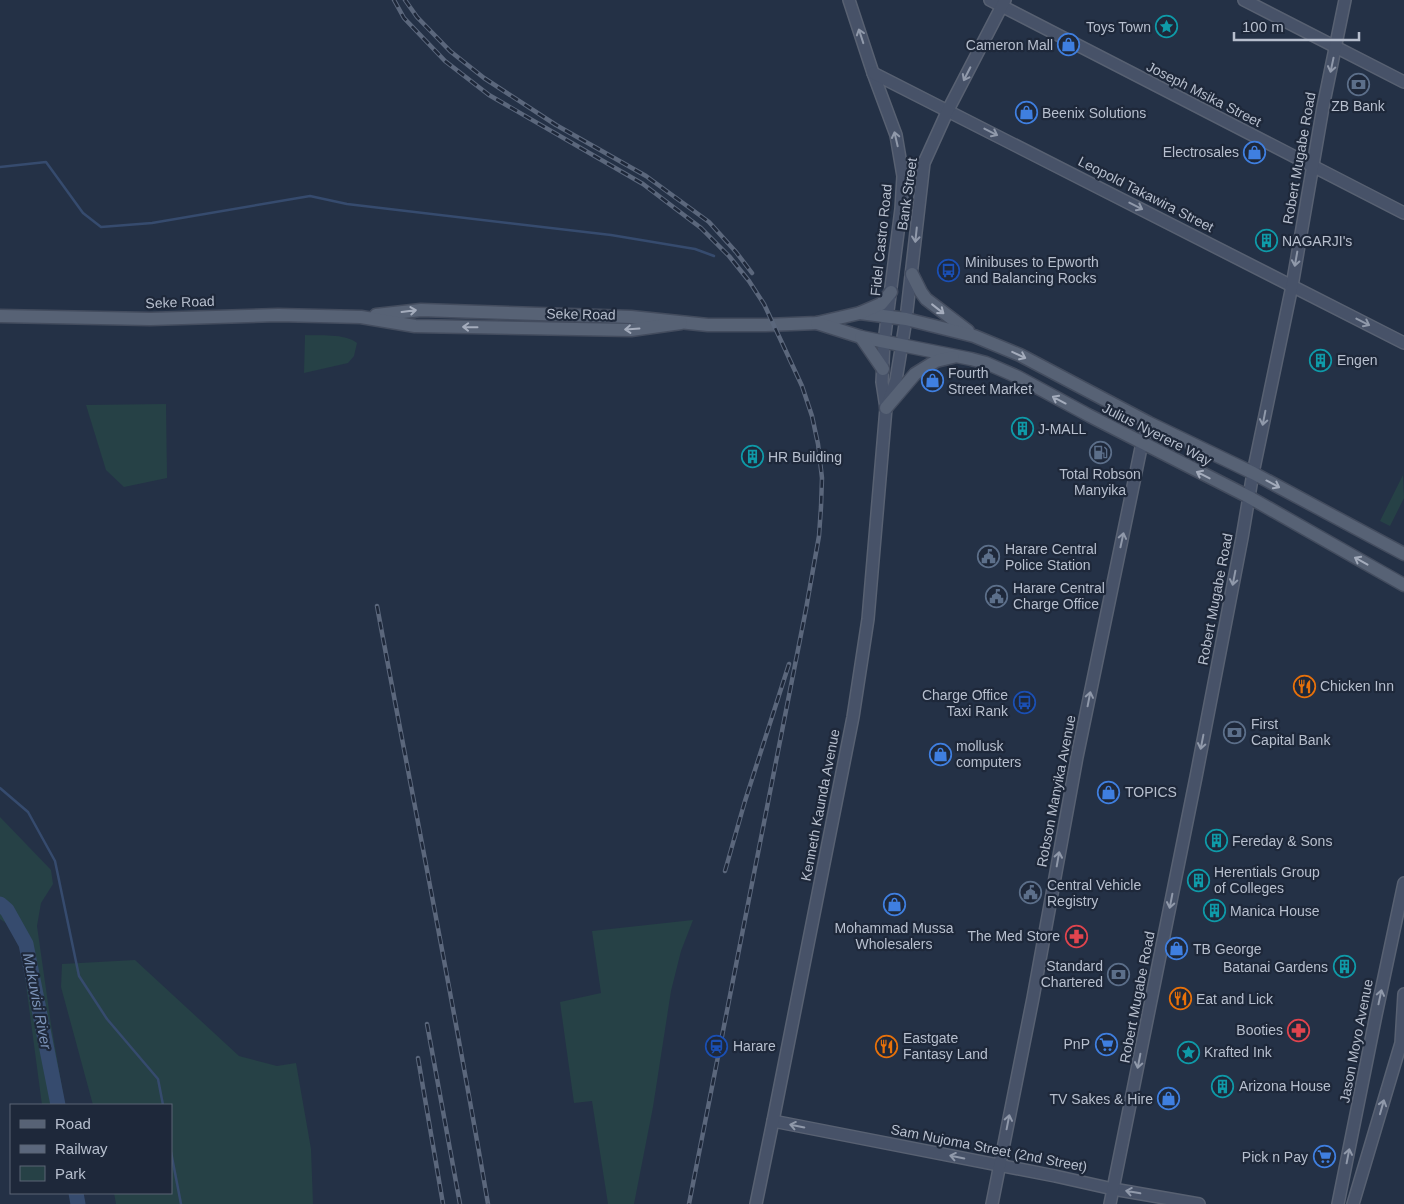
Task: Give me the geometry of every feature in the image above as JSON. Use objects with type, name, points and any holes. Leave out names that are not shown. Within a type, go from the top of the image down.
[{"type":"main road","name":"Fidel Castro Road","points":[[849,0],[896,135],[903,176],[902,209],[884,342],[882,391],[886,408]]},
{"type":"main road","name":"Joseph Msika Street","points":[[990,0],[1004,3],[1313,167],[1404,213]]},
{"type":"main road","points":[[1244,0],[1404,82]]},
{"type":"main road","name":"Robert Mugabe Road","points":[[1110,1204],[1196,777],[1253,473],[1292,286],[1322,107],[1344,0]]},
{"type":"main road","name":"Bank Street","points":[[886,408],[896,380],[906,319],[924,163],[948,110],[1004,3]]},
{"type":"main road","name":"Leopold Takawira Street","points":[[873,73],[1404,343]]},
{"type":"main road","points":[[912,274],[926,299],[974,336]]},
{"type":"main road","points":[[817,323],[860,313],[881,304],[891,292]]},
{"type":"main road","name":"Julius Nyerere Way","points":[[860,313],[906,319],[974,336],[1020,354],[1149,423],[1253,473],[1404,554]]},
{"type":"main road","name":"Seke Road","points":[[0,316],[102,318],[278,315],[361,317],[415,326],[435,327],[631,330],[681,323],[708,325],[817,323]]},
{"type":"main road","name":"Julius Nyerere Way","points":[[817,323],[861,337],[986,363],[1018,377],[1249,498],[1404,585]]},
{"type":"main road","points":[[861,337],[883,369]]},
{"type":"main road","points":[[886,408],[915,374],[936,361],[955,356]]},
{"type":"main road","name":"Kenneth Kaunda Avenue","points":[[756,1204],[853,717],[868,619],[886,408]]},
{"type":"main road","name":"Robson Manyika Avenue","points":[[992,1204],[1033,998],[1078,749],[1142,443],[1149,423]]},
{"type":"main road","name":"Jason Moyo Avenue","points":[[1338,1204],[1404,883]]},
{"type":"main road","points":[[1353,1204],[1401,1043],[1404,994]]},
{"type":"main road","name":"Sam Nujoma Street (2nd Street)","points":[[773,1121],[1113,1189],[1198,1204]]},
{"type":"green space","points":[[305,335],[339,336],[352,340],[357,343],[354,356],[348,363],[304,373]]},
{"type":"green space","points":[[166,404],[167,478],[124,487],[106,470],[86,405]]},
{"type":"green space","points":[[1403,475],[1404,498],[1390,526],[1380,521]]},
{"type":"green space","points":[[0,817],[51,870],[53,884],[41,903],[37,926],[65,1104],[42,1104],[19,932],[0,919]]},
{"type":"green space","points":[[693,920],[681,951],[671,991],[653,1107],[634,1204],[608,1204],[592,1101],[574,1103],[560,1002],[601,993],[592,931]]},
{"type":"green space","points":[[135,960],[239,1056],[277,1066],[296,1063],[311,1149],[313,1204],[116,1204],[114,1194],[172,1194],[172,1104],[93,1104],[61,987],[62,964]]},
{"type":"waterway","points":[[0,167],[46,162],[83,213],[101,227],[152,223],[310,196],[347,204],[611,235],[695,249],[714,256]]},
{"type":"waterway","points":[[0,788],[28,812],[55,861],[79,976],[107,1019],[158,1079],[163,1104]]},
{"type":"waterway","name":"Mukuvisi River","points":[[0,904],[7,910],[26,944],[58,1104]]},
{"type":"waterway","points":[[172,1157],[181,1204]]},
{"type":"waterway","name":"Mukuvisi River","points":[[76,1194],[78,1204]]},
{"type":"railway","points":[[394,0],[404,18],[445,61],[489,95],[643,184],[701,228],[729,256],[764,304],[802,386],[812,416],[822,478],[819,536],[689,1204]]},
{"type":"railway","points":[[405,0],[417,17],[450,51],[484,78],[556,125],[646,176],[709,222],[752,273]]},
{"type":"railway","points":[[377,606],[448,979],[488,1204]]},
{"type":"railway","points":[[725,871],[745,801],[789,664]]},
{"type":"railway","points":[[427,1024],[460,1204]]},
{"type":"railway","points":[[418,1058],[443,1204]]},
{"type":"place","name":"Toys Town","points":[[1167,27]]},
{"type":"place","name":"Cameron Mall","points":[[1069,45]]},
{"type":"place","name":"ZB Bank","points":[[1358,84]]},
{"type":"place","name":"Beenix Solutions","points":[[1026,113]]},
{"type":"place","name":"Electrosales","points":[[1255,152]]},
{"type":"place","name":"NAGARJI's","points":[[1266,241]]},
{"type":"place","name":"Minibuses to Epworth and Balancing Rocks","points":[[949,270]]},
{"type":"place","name":"Engen","points":[[1321,360]]},
{"type":"place","name":"Fourth Street Market","points":[[932,381]]},
{"type":"place","name":"J-MALL","points":[[1022,429]]},
{"type":"place","name":"Total Robson Manyika","points":[[1100,452]]},
{"type":"place","name":"HR Building","points":[[752,457]]},
{"type":"place","name":"Harare Central Police Station","points":[[989,557]]},
{"type":"place","name":"Harare Central Charge Office","points":[[997,596]]},
{"type":"place","name":"Chicken Inn","points":[[1304,686]]},
{"type":"place","name":"Charge Office Taxi Rank","points":[[1024,703]]},
{"type":"place","name":"First Capital Bank","points":[[1235,732]]},
{"type":"place","name":"mollusk computers","points":[[940,754]]},
{"type":"place","name":"TOPICS","points":[[1109,792]]},
{"type":"place","name":"Fereday & Sons","points":[[1216,841]]},
{"type":"place","name":"Herentials Group of Colleges","points":[[1198,880]]},
{"type":"place","name":"Central Vehicle Registry","points":[[1031,893]]},
{"type":"place","name":"Mohammad Mussa Wholesalers","points":[[894,905]]},
{"type":"place","name":"Manica House","points":[[1214,911]]},
{"type":"place","name":"The Med Store","points":[[1076,936]]},
{"type":"place","name":"TB George","points":[[1177,949]]},
{"type":"place","name":"Batanai Gardens","points":[[1344,967]]},
{"type":"place","name":"Standard Chartered","points":[[1119,974]]},
{"type":"place","name":"Eat and Lick","points":[[1180,999]]},
{"type":"place","name":"Booties","points":[[1299,1030]]},
{"type":"place","name":"PnP","points":[[1106,1044]]},
{"type":"place","name":"Harare","points":[[717,1046]]},
{"type":"place","name":"Eastgate Fantasy Land","points":[[887,1046]]},
{"type":"place","name":"Krafted Ink","points":[[1188,1052]]},
{"type":"place","name":"Arizona House","points":[[1223,1086]]},
{"type":"place","name":"TV Sakes & Hire","points":[[1169,1099]]},
{"type":"place","name":"Pick n Pay","points":[[1324,1157]]}]
